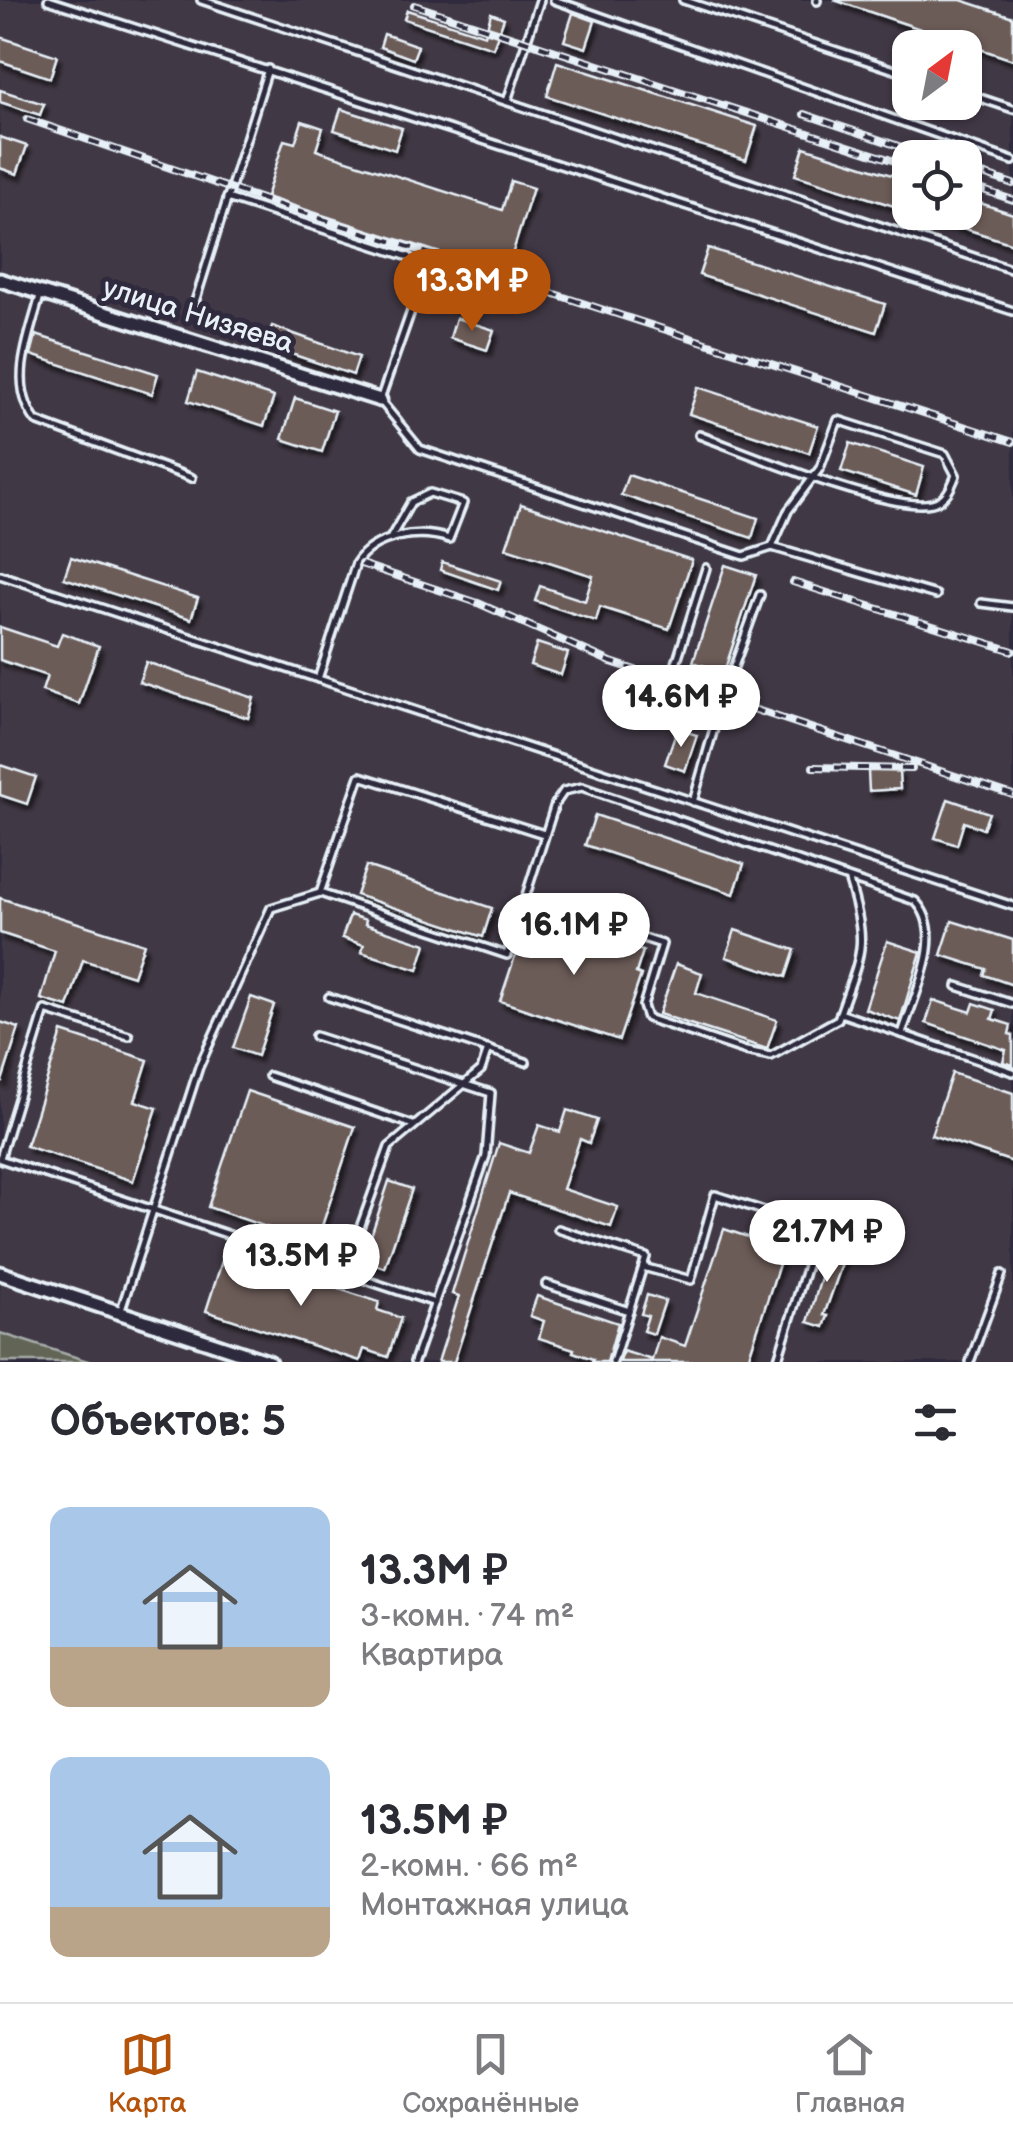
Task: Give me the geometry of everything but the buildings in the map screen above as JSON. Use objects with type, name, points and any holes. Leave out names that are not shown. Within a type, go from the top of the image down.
[{"type":"street","name":"улица Низяева","points":[[0,280],[380,400]]},
{"type":"street","points":[[0,1273],[270,1362]]},
{"type":"lane","points":[[48,0],[1013,311]]},
{"type":"lane","points":[[201,0],[1013,270]]},
{"type":"lane","points":[[507,101],[540,0]]},
{"type":"lane","points":[[554,0],[1013,162]]},
{"type":"lane","points":[[682,0],[892,69]]},
{"type":"lane","points":[[195,302],[268,70]]},
{"type":"lane","points":[[982,99],[1013,109]]},
{"type":"lane","points":[[227,198],[409,257],[422,277],[380,400],[420,449],[744,556],[772,546],[936,595]]},
{"type":"lane","points":[[40,293],[19,379],[25,406],[36,421],[192,478]]},
{"type":"lane","points":[[699,435],[812,478],[912,506],[936,503],[949,492],[956,475],[945,454],[838,420],[820,468],[812,478],[788,510],[772,546]]},
{"type":"lane","points":[[318,679],[362,552],[391,537],[434,534],[449,539],[463,503],[430,493],[411,502],[391,537]]},
{"type":"lane","points":[[706,568],[674,673],[726,689]]},
{"type":"lane","points":[[0,575],[1013,906]]},
{"type":"lane","points":[[693,802],[726,689],[760,595]]},
{"type":"lane","points":[[981,603],[1013,607]]},
{"type":"lane","points":[[320,894],[360,776],[544,834]]},
{"type":"lane","points":[[120,1312],[199,1067],[271,908],[320,894],[507,955],[544,834],[564,791],[582,787],[915,902],[924,910],[929,948],[902,1034]]},
{"type":"lane","points":[[524,900],[662,944],[643,1006],[647,1018],[770,1056],[838,1019],[863,949],[862,922],[849,881]]},
{"type":"lane","points":[[957,986],[1013,1004]]},
{"type":"lane","points":[[329,997],[526,1062]]},
{"type":"lane","points":[[128,1036],[44,1010],[0,1158],[435,1303]]},
{"type":"lane","points":[[840,1013],[1013,1072]]},
{"type":"lane","points":[[315,1036],[491,1093],[486,1156],[414,1362]]},
{"type":"lane","points":[[344,1272],[390,1147],[481,1070],[488,1050]]},
{"type":"lane","points":[[269,1076],[414,1125]]},
{"type":"lane","points":[[643,1266],[691,1280],[715,1195],[767,1212],[810,1256],[776,1362]]},
{"type":"lane","points":[[558,1229],[646,1257],[613,1362]]},
{"type":"lane","points":[[970,1362],[1002,1274]]},
{"type":"lane","points":[[546,1284],[629,1312]]},
{"type":"shaded area","points":[[0,0],[1013,0],[1013,1362],[91,1362],[0,1333]]},
{"type":"green space","points":[[0,1333],[91,1362],[0,1362]]},
{"type":"railway","points":[[414,5],[892,160]]},
{"type":"railway","points":[[804,114],[892,144]]},
{"type":"railway","points":[[27,119],[276,204],[1013,442]]},
{"type":"railway","points":[[982,174],[1013,184]]},
{"type":"railway","points":[[982,190],[1013,200]]},
{"type":"railway","points":[[361,564],[478,603],[611,662],[1013,795]]},
{"type":"railway","points":[[793,582],[1013,651]]},
{"type":"railway","points":[[813,767],[912,769]]}]
